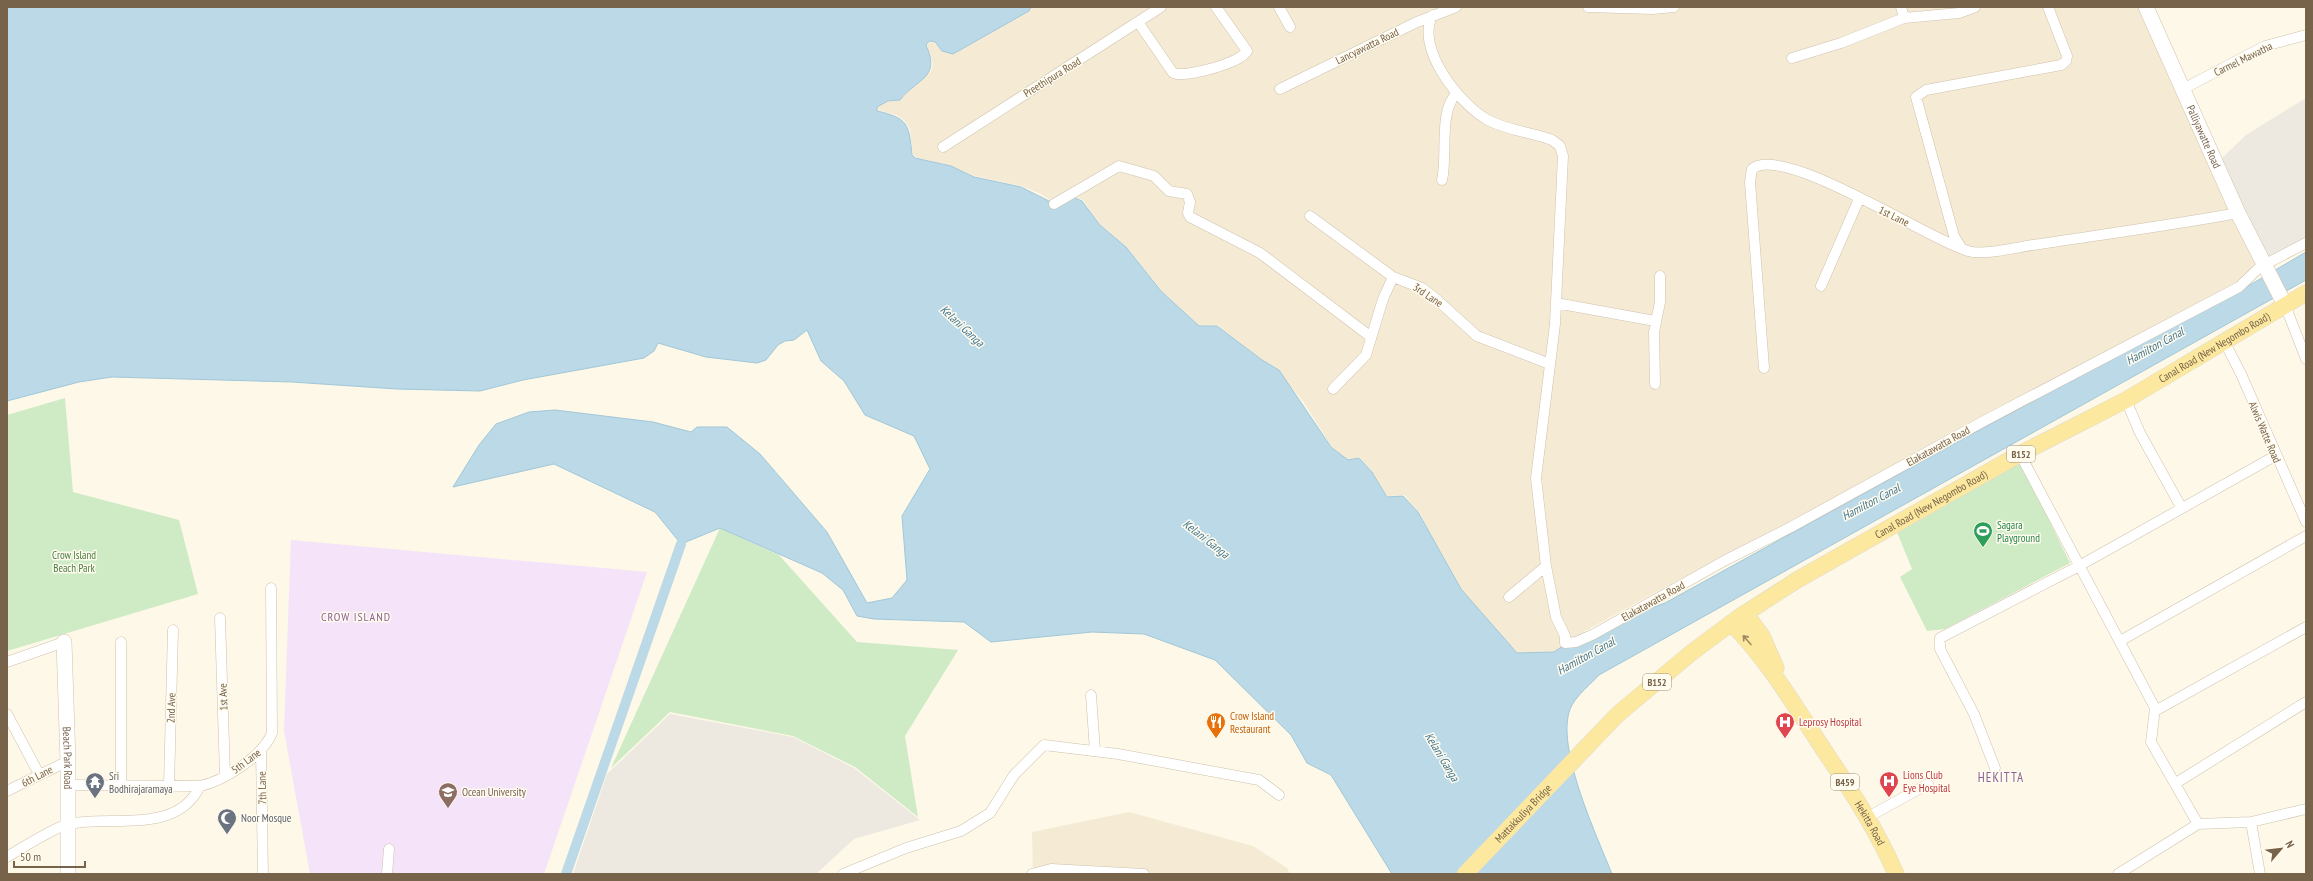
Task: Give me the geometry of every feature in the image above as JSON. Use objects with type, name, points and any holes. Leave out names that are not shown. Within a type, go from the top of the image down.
[{"type":"main road","name":"Canal Road (New Negombo Road)","points":[[1580,752],[1633,700],[1731,623],[1797,580],[2020,454],[2126,400],[2306,293]]},
{"type":"main road","name":"Hekitta Road","points":[[1745,613],[1762,636],[1787,693]]},
{"type":"main road","name":"Hekitta Road","points":[[1731,623],[1752,646],[1787,693],[1868,817],[1896,874]]},
{"type":"main road","name":"Mattakkuliya Bridge","points":[[1466,874],[1580,752]]},
{"type":"street","name":"Preethipura Road","points":[[943,147],[1161,7]]},
{"type":"street","points":[[1138,22],[1173,73],[1181,75],[1222,65],[1247,52],[1216,7]]},
{"type":"street","points":[[1279,7],[1290,27]]},
{"type":"street","name":"Lancyawatta Road","points":[[1280,89],[1438,11],[1456,7]]},
{"type":"street","points":[[1588,7],[1674,7]]},
{"type":"street","points":[[1901,7],[1904,18]]},
{"type":"street","points":[[1792,58],[1841,43],[1904,18],[1959,13],[1975,7]]},
{"type":"street","points":[[1962,248],[1954,236],[1916,97],[1926,90],[2061,65],[2066,61],[2067,56],[2048,7]]},
{"type":"street","name":"Palliyawatte Road","points":[[2146,7],[2238,213],[2285,305]]},
{"type":"street","points":[[1438,11],[1429,23],[1428,31],[1432,50],[1457,93],[1488,120],[1552,140],[1558,143],[1562,151],[1556,303],[1536,478],[1546,566],[1509,597]]},
{"type":"street","name":"Carmel Mawatha","points":[[2183,89],[2265,46],[2306,35]]},
{"type":"street","points":[[1442,180],[1448,111],[1451,100],[1457,93]]},
{"type":"street","name":"1st Lane","points":[[1764,368],[1750,182],[1752,169],[1762,165],[1788,166],[1840,187],[1859,199],[1973,252],[2159,228],[2238,213]]},
{"type":"street","points":[[1054,204],[1119,166],[1154,176],[1165,189],[1186,194],[1190,202],[1188,212],[1190,217],[1260,253],[1371,337]]},
{"type":"street","points":[[1821,286],[1859,199]]},
{"type":"street","name":"3rd Lane","points":[[1310,216],[1393,277],[1422,288],[1476,336],[1550,364]]},
{"type":"street","name":"Elakatawatta Road","points":[[1546,566],[1556,617],[1565,636],[1565,643],[1576,642],[1594,634],[1724,561],[1791,527],[1984,421],[2239,287],[2265,264],[2306,243]]},
{"type":"street","points":[[1655,384],[1655,321],[1660,302],[1660,276]]},
{"type":"street","points":[[1333,389],[1362,361],[1366,354],[1383,299],[1393,277]]},
{"type":"street","points":[[1556,303],[1655,321]]},
{"type":"street","points":[[2285,305],[2306,359]]},
{"type":"street","name":"Alwis Watte Road","points":[[2224,341],[2241,374],[2275,456],[2306,522]]},
{"type":"street","points":[[2126,400],[2140,433],[2181,507]]},
{"type":"street","points":[[2020,454],[2155,708],[2151,742],[2176,783],[2198,824]]},
{"type":"street","points":[[1995,768],[1974,714],[1940,649],[1940,638],[2079,566],[2181,507],[2275,456]]},
{"type":"street","points":[[2120,641],[2306,536]]},
{"type":"street","name":"5th Lane","points":[[68,785],[200,786],[213,783],[225,776],[261,750],[268,742],[272,733],[270,588]]},
{"type":"street","name":"1st Ave","points":[[220,618],[225,776]]},
{"type":"street","points":[[2155,711],[2306,627]]},
{"type":"street","name":"2nd Ave","points":[[169,786],[173,630]]},
{"type":"street","points":[[7,662],[64,642]]},
{"type":"street","name":"Beach Park Road","points":[[64,642],[68,761],[68,874]]},
{"type":"street","points":[[120,642],[121,786]]},
{"type":"street","points":[[1091,695],[1095,751]]},
{"type":"street","points":[[2176,783],[2306,702]]},
{"type":"street","points":[[7,714],[39,774]]},
{"type":"street","points":[[843,874],[906,848],[961,831],[990,813],[1014,775],[1044,745],[1095,751],[1259,780],[1279,795]]},
{"type":"street","name":"7th Lane","points":[[261,750],[263,874]]},
{"type":"street","name":"6th Lane","points":[[7,791],[68,761]]},
{"type":"street","points":[[1868,817],[1928,784]]},
{"type":"street","points":[[8,853],[68,824],[145,820],[170,813],[189,802],[195,796],[200,786]]},
{"type":"street","points":[[2118,874],[2198,824],[2251,822],[2306,809]]},
{"type":"street","points":[[2251,822],[2260,874]]},
{"type":"street","points":[[387,874],[389,849]]},
{"type":"street","points":[[1032,874],[1051,869],[1144,874]]},
{"type":"shaded area","points":[[1032,7],[2142,7],[2257,263],[2236,283],[1982,416],[1789,523],[1722,556],[1576,636],[1554,652],[1517,653],[1461,589],[1419,512],[1404,495],[1387,496],[1373,472],[1359,457],[1348,460],[1331,446],[1303,401],[1287,383],[1279,369],[1262,360],[1217,325],[1199,326],[1161,290],[1126,246],[1101,225],[1083,200],[1071,195],[1055,203],[1039,193],[1021,186],[974,176],[951,166],[915,157],[913,155],[910,129],[904,120],[896,115],[878,110],[877,107],[888,102],[900,100],[908,91],[931,72],[933,64],[927,45],[929,42],[934,43],[942,51],[953,54],[1029,11]]},
{"type":"shaded area","points":[[2306,98],[2306,237],[2268,258],[2221,159],[2246,135]]},
{"type":"shaded area","points":[[291,540],[647,572],[544,874],[310,874],[284,731]]},
{"type":"shaded area","points":[[670,714],[793,737],[854,768],[920,820],[854,839],[816,874],[573,874],[607,774]]},
{"type":"shaded area","points":[[1129,812],[1253,846],[1287,868],[1290,874],[1033,874],[1032,832]]},
{"type":"green space","name":"Crow Island Beach Park","points":[[65,398],[73,492],[179,520],[198,594],[7,651],[7,415]]},
{"type":"green space","name":"Sagara Playground","points":[[2020,461],[2070,563],[1945,629],[1927,631],[1900,577],[1912,569],[1897,532]]},
{"type":"green space","points":[[720,528],[779,555],[857,642],[958,650],[905,736],[918,817],[855,767],[793,736],[670,712],[611,768]]},
{"type":"water","points":[[7,7],[1031,7],[1029,11],[953,54],[942,51],[935,42],[929,41],[926,45],[930,56],[931,65],[925,77],[900,100],[888,101],[877,107],[877,111],[895,116],[905,124],[910,136],[912,155],[915,158],[951,166],[974,177],[1021,187],[1055,204],[1071,196],[1082,201],[1100,225],[1126,247],[1161,291],[1199,326],[1217,326],[1262,360],[1279,370],[1331,447],[1348,460],[1359,458],[1372,472],[1387,497],[1403,496],[1418,512],[1461,589],[1517,653],[1554,652],[1579,635],[1665,603],[1968,436],[2243,289],[2306,252],[2306,280],[1599,675],[1581,693],[1572,705],[1567,721],[1568,741],[1572,764],[1579,789],[1587,813],[1612,874],[1392,874],[1331,775],[1307,763],[1291,735],[1215,660],[1144,634],[1092,632],[991,642],[964,622],[874,619],[857,616],[843,590],[822,573],[720,528],[681,544],[655,512],[554,464],[453,487],[479,445],[496,424],[529,412],[555,410],[653,422],[691,432],[697,427],[727,427],[760,454],[827,532],[867,603],[892,598],[907,580],[902,516],[930,469],[914,436],[865,415],[844,381],[821,361],[807,330],[794,340],[785,341],[778,345],[766,360],[757,363],[706,357],[658,343],[654,351],[644,358],[523,380],[480,391],[397,389],[292,382],[112,377],[79,382],[7,401]]},
{"type":"waterway","points":[[566,874],[681,544]]},
{"type":"place","name":"Sagara Playground","points":[[1983,548]]},
{"type":"place","name":"Crow Island Restaurant","points":[[1216,739]]},
{"type":"place","name":"Leprosy Hospital","points":[[1785,739]]},
{"type":"place","name":"Lions Club Eye Hospital","points":[[1889,798]]},
{"type":"place","name":"Sri Bodhirajaramaya","points":[[95,799]]},
{"type":"place","name":"Ocean University","points":[[448,809]]},
{"type":"place","name":"Noor Mosque","points":[[227,835]]},
{"type":"district","name":"CROW ISLAND","points":[[356,617]]},
{"type":"district","name":"HEKITTA","points":[[2001,777]]},
{"type":"water label","name":"Kelani Ganga","points":[[962,326]]},
{"type":"water label","name":"Hamilton Canal","points":[[2155,346]]},
{"type":"water label","name":"Hamilton Canal","points":[[1871,502]]},
{"type":"water label","name":"Kelani Ganga","points":[[1206,539]]},
{"type":"water label","name":"Hamilton Canal","points":[[1586,656]]},
{"type":"water label","name":"Kelani Ganga","points":[[1442,757]]}]
